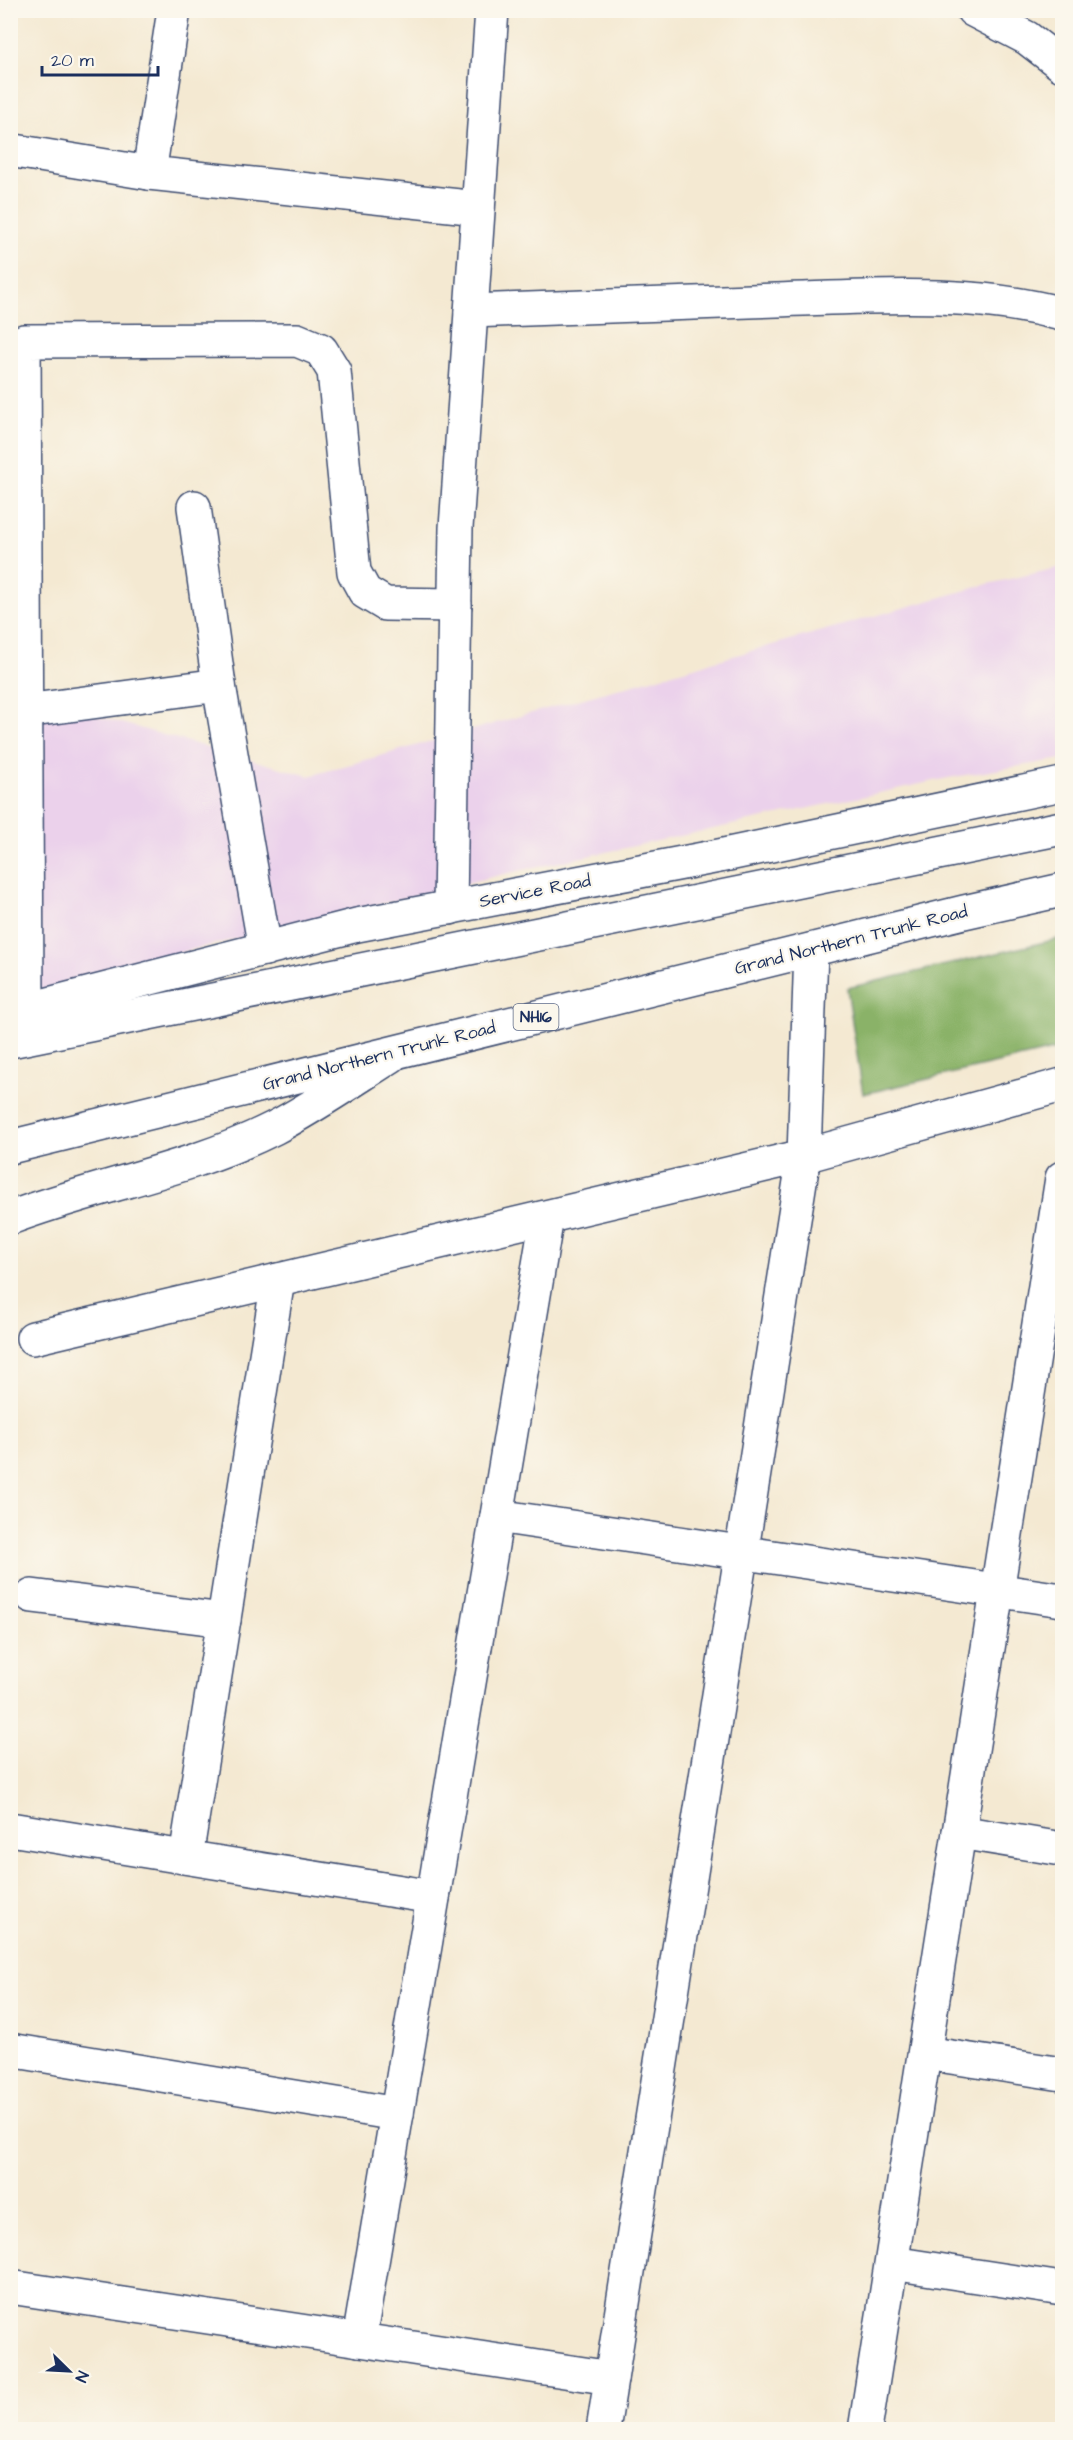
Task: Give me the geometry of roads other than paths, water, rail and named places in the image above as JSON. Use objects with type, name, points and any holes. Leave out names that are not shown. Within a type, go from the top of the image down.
[{"type":"main road","points":[[148,173],[174,10]]},
{"type":"main road","points":[[450,908],[456,528],[492,10]]},
{"type":"main road","points":[[973,10],[1028,38],[1062,65]]},
{"type":"main road","points":[[15,151],[148,173],[478,208]]},
{"type":"main road","points":[[471,311],[965,296],[1029,305],[1062,314]]},
{"type":"main road","points":[[19,1012],[25,711],[24,341],[297,340],[321,350],[334,371],[354,572],[365,592],[385,604],[455,605]]},
{"type":"main road","points":[[194,507],[219,685],[265,949]]},
{"type":"main road","points":[[25,711],[219,685]]},
{"type":"main road","name":"Service Road","points":[[19,1012],[357,925],[719,856],[1062,784]]},
{"type":"main road","points":[[10,1041],[1062,828]]},
{"type":"main road","name":"Grand Northern Trunk Road","points":[[10,1147],[1062,890]]},
{"type":"main road","points":[[603,2430],[804,1156],[811,950]]},
{"type":"main road","points":[[10,1218],[41,1206],[144,1176],[274,1128],[400,1050]]},
{"type":"main road","points":[[33,1338],[804,1156],[1062,1085]]},
{"type":"main road","points":[[865,2430],[1062,1178]]},
{"type":"main road","points":[[359,2340],[547,1217]]},
{"type":"main road","points":[[186,1857],[278,1280]]},
{"type":"main road","points":[[498,1516],[1062,1599]]},
{"type":"main road","points":[[32,1596],[224,1620]]},
{"type":"main road","points":[[10,1830],[433,1897]]},
{"type":"main road","points":[[959,1832],[1062,1849]]},
{"type":"main road","points":[[10,2050],[397,2114]]},
{"type":"main road","points":[[925,2053],[1062,2074]]},
{"type":"main road","points":[[892,2263],[1062,2289]]},
{"type":"main road","points":[[10,2287],[611,2378]]}]
